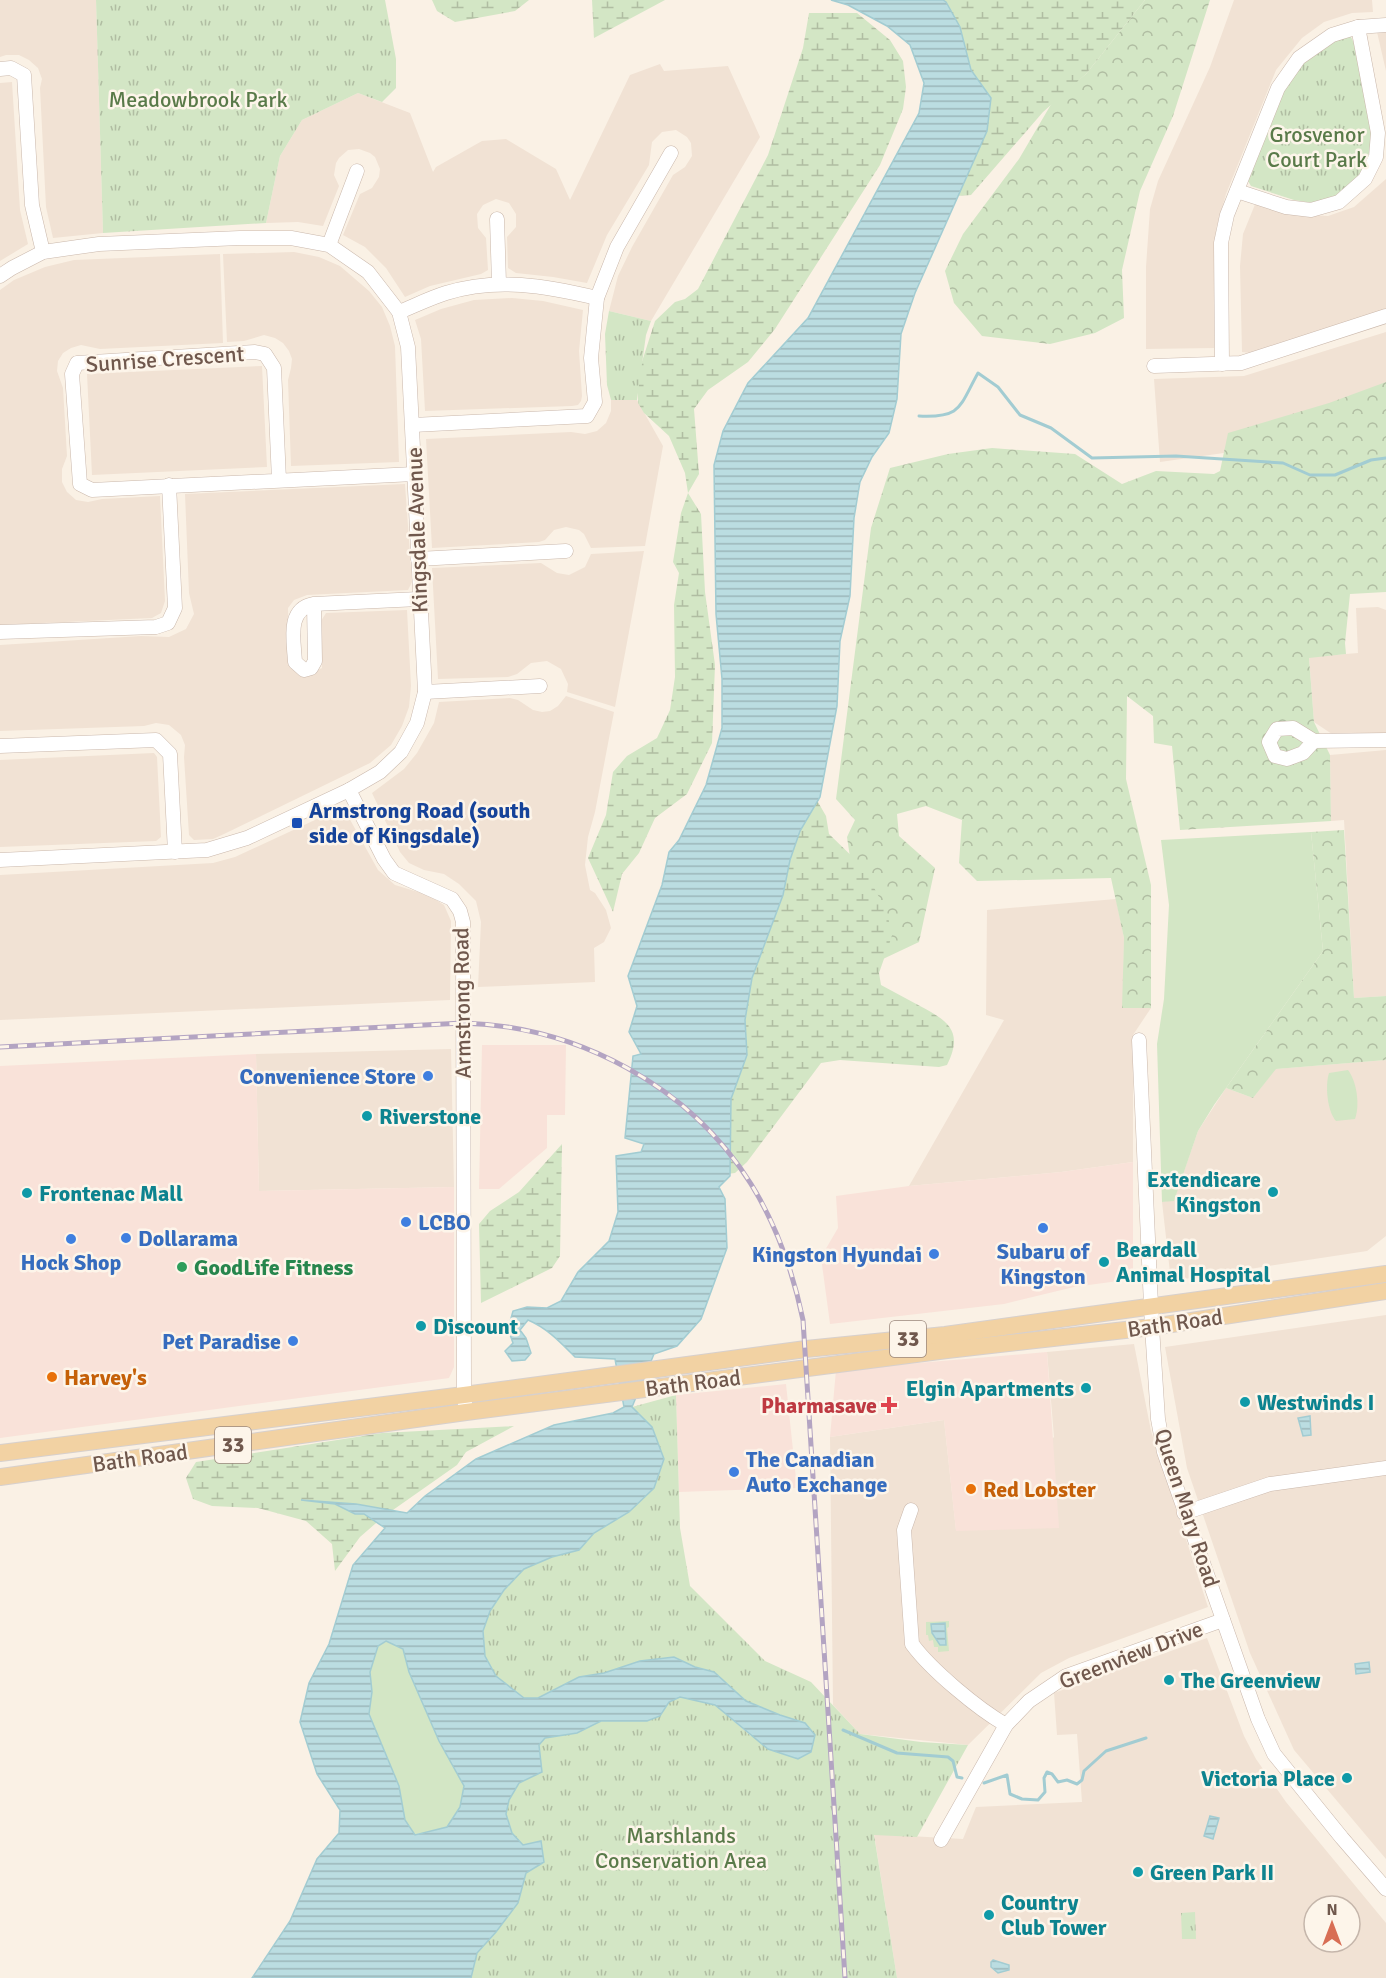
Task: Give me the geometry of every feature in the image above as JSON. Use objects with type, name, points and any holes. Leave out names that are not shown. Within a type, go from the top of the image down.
[{"type":"main road","name":"Bath Road","points":[[0,1477],[466,1412],[668,1387],[1151,1308],[1386,1274]]},
{"type":"main road","name":"Bath Road","points":[[0,1453],[464,1395],[806,1349],[946,1342],[1152,1327],[1386,1291]]},
{"type":"street","points":[[1222,364],[1221,243],[1227,215],[1278,88],[1299,58],[1332,35],[1358,27],[1386,25]]},
{"type":"street","points":[[1237,191],[1286,207],[1311,210],[1339,202],[1365,179],[1376,157],[1378,133],[1358,27]]},
{"type":"street","points":[[0,69],[11,68],[24,75],[32,205],[43,252]]},
{"type":"street","points":[[413,425],[587,416],[595,402],[591,358],[597,298],[616,247],[671,153]]},
{"type":"street","points":[[329,245],[357,171]]},
{"type":"street","points":[[497,219],[499,283]]},
{"type":"street","name":"Kingsdale Avenue","points":[[0,276],[43,252],[99,244],[240,238],[291,238],[329,245],[368,272],[399,312],[408,347],[425,692],[417,723],[401,752],[380,772],[349,790],[247,837],[207,850],[0,860]]},
{"type":"street","points":[[399,312],[446,293],[499,283],[552,287],[597,298]]},
{"type":"street","points":[[1154,366],[1241,363],[1386,316]]},
{"type":"street","name":"Sunrise Crescent","points":[[279,480],[274,368],[265,354],[255,352],[77,363],[72,374],[80,484],[92,490],[414,474]]},
{"type":"street","points":[[0,632],[156,627],[168,623],[175,608],[169,485]]},
{"type":"street","points":[[418,559],[566,551]]},
{"type":"street","points":[[314,604],[419,599]]},
{"type":"street","points":[[425,692],[540,686]]},
{"type":"street","points":[[0,746],[156,740],[170,754],[175,852]]},
{"type":"street","points":[[1314,741],[1386,740]]},
{"type":"street","name":"Armstrong Road","points":[[349,790],[384,859],[394,873],[452,899],[460,910],[463,922],[464,1395],[466,1412]]},
{"type":"street","name":"Queen Mary Road","points":[[1139,1040],[1152,1327],[1160,1432],[1164,1452],[1258,1719],[1274,1754],[1386,1889]]},
{"type":"street","points":[[1184,1512],[1270,1484],[1386,1468]]},
{"type":"street","points":[[911,1510],[904,1530],[912,1644],[923,1659],[992,1717],[1006,1725]]},
{"type":"street","name":"Greenview Drive","points":[[941,1840],[1006,1725],[1029,1701],[1066,1676],[1223,1620]]},
{"type":"shaded area","points":[[0,0],[96,0],[103,233],[53,238],[46,207],[40,88],[42,79],[38,68],[29,60],[19,55],[0,57]]},
{"type":"shaded area","points":[[1234,0],[1372,0],[1373,12],[1352,13],[1324,22],[1302,38],[1276,70],[1226,194],[1216,229],[1214,348],[1146,349],[1146,267],[1150,209],[1158,181],[1210,67]]},
{"type":"shaded area","points":[[1377,32],[1386,32],[1386,71]]},
{"type":"shaded area","points":[[660,64],[664,71],[728,66],[760,137],[651,321],[609,311],[618,276],[632,247],[673,175],[685,167],[692,156],[691,143],[687,137],[676,130],[662,132],[652,142],[649,165],[607,235],[587,283],[516,273],[508,268],[507,237],[516,227],[516,214],[509,203],[496,199],[483,205],[477,214],[478,228],[486,238],[488,270],[481,274],[430,286],[405,297],[386,268],[365,247],[343,235],[360,194],[372,188],[379,177],[380,169],[375,157],[359,149],[348,150],[336,163],[334,175],[339,186],[323,226],[298,222],[266,223],[280,156],[302,120],[358,93],[410,113],[433,172],[436,167],[482,141],[506,139],[556,169],[570,200],[630,75]]},
{"type":"shaded area","points":[[12,82],[20,210],[28,244],[0,261],[0,83]]},
{"type":"shaded area","points":[[1386,179],[1386,313],[1251,353],[1242,352],[1240,266],[1243,234],[1256,202],[1292,214],[1328,216],[1354,207]]},
{"type":"shaded area","points":[[294,252],[319,257],[340,266],[369,291],[382,307],[395,346],[399,462],[291,466],[288,380],[292,359],[289,351],[283,343],[264,335],[244,341],[227,342],[223,254]]},
{"type":"shaded area","points":[[220,254],[223,343],[100,349],[81,345],[63,353],[58,361],[57,371],[63,388],[67,456],[62,469],[62,482],[67,492],[76,500],[88,502],[102,499],[160,496],[165,601],[161,613],[152,618],[0,625],[0,290],[14,280],[45,267],[74,260]]},
{"type":"shaded area","points":[[512,298],[543,301],[583,310],[579,351],[582,396],[578,405],[425,411],[421,339],[415,320],[441,309],[474,300]]},
{"type":"shaded area","points":[[1386,332],[1386,405],[1252,449],[1160,462],[1154,379],[1244,376]]},
{"type":"shaded area","points":[[262,366],[267,467],[92,475],[87,374]]},
{"type":"shaded area","points":[[611,400],[637,400],[663,446],[645,546],[591,548],[584,534],[579,530],[566,527],[554,530],[545,540],[539,542],[432,548],[426,439],[571,432],[585,434],[597,431],[606,423],[611,411]]},
{"type":"shaded area","points":[[405,484],[412,582],[408,590],[307,595],[294,600],[288,608],[289,658],[312,673],[322,668],[321,621],[326,613],[407,610],[411,686],[409,707],[402,726],[391,745],[370,763],[213,839],[194,840],[189,835],[185,745],[181,735],[169,725],[156,723],[144,726],[0,731],[0,645],[141,636],[169,637],[186,629],[194,614],[189,593],[185,494]]},
{"type":"shaded area","points":[[644,551],[615,707],[567,692],[568,684],[561,669],[547,661],[531,663],[517,674],[508,677],[438,679],[432,568],[541,563],[557,573],[569,575],[585,567],[591,554]]},
{"type":"shaded area","points":[[1378,607],[1386,610],[1386,734],[1335,736],[1314,722],[1309,657],[1358,653],[1356,608]]},
{"type":"shaded area","points":[[566,696],[614,712],[588,837],[585,865],[590,890],[595,893],[606,910],[611,928],[604,942],[594,948],[595,982],[478,987],[481,922],[476,901],[459,884],[444,874],[424,870],[409,863],[400,852],[372,793],[404,769],[417,753],[434,723],[439,702],[510,698],[542,712],[550,711],[558,706]]},
{"type":"shaded area","points":[[1386,750],[1386,996],[1354,998],[1344,820],[1331,821],[1330,755]]},
{"type":"shaded area","points":[[154,753],[157,757],[161,837],[156,841],[0,847],[0,760]]},
{"type":"shaded area","points":[[343,807],[378,870],[395,885],[428,895],[444,905],[451,921],[450,1000],[0,1020],[0,875],[213,863],[235,857]]},
{"type":"shaded area","points":[[1116,899],[1124,938],[1123,1008],[1151,1008],[1133,1035],[1133,1162],[1061,1172],[909,1186],[1004,1020],[986,1015],[987,910]]},
{"type":"shaded area","points":[[482,1045],[566,1045],[565,1115],[547,1115],[547,1148],[499,1189],[479,1189]]},
{"type":"shaded area","points":[[451,1049],[454,1187],[259,1191],[256,1054]]},
{"type":"shaded area","points":[[256,1054],[259,1191],[454,1187],[454,1367],[449,1378],[0,1438],[0,1066]]},
{"type":"shaded area","points":[[1386,1060],[1386,1236],[1367,1251],[1171,1281],[1162,1202],[1174,1200],[1198,1131],[1226,1088],[1253,1098],[1275,1069]]},
{"type":"shaded area","points":[[1133,1162],[1133,1279],[1074,1287],[1004,1304],[830,1324],[821,1257],[838,1228],[836,1196]]},
{"type":"shaded area","points":[[1386,1315],[1386,1859],[1294,1750],[1250,1653],[1187,1468],[1165,1347]]},
{"type":"shaded area","points":[[1134,1344],[1151,1431],[1208,1607],[1069,1658],[1041,1673],[968,1745],[860,1734],[833,1705],[830,1437],[944,1420],[956,1530],[1054,1437],[1047,1352]]},
{"type":"shaded area","points":[[1047,1352],[1059,1528],[956,1531],[944,1420],[830,1437],[836,1370]]},
{"type":"shaded area","points":[[786,1384],[797,1488],[679,1492],[676,1395]]},
{"type":"shaded area","points":[[1207,1638],[1244,1736],[1256,1759],[1286,1802],[1386,1923],[1386,1978],[897,1978],[874,1834],[963,1839],[976,1807],[1082,1802],[1077,1734],[1057,1735],[1054,1693]]},
{"type":"green space","name":"Meadowbrook Park","points":[[96,0],[385,0],[396,59],[396,88],[382,102],[358,93],[302,120],[280,156],[266,223],[103,233]]},
{"type":"green space","points":[[432,0],[529,0],[515,11],[455,22],[437,11]]},
{"type":"green space","points":[[592,0],[665,0],[594,38]]},
{"type":"green space","points":[[943,0],[1145,0],[1086,74],[1043,112],[971,195],[957,196],[987,131],[991,98],[971,70],[960,27]]},
{"type":"green space","points":[[1145,0],[1210,0],[1173,116],[1140,191],[1122,270],[1124,318],[1095,333],[1050,344],[982,336],[954,303],[945,271],[963,234],[1019,159],[1053,101],[1086,74]]},
{"type":"green space","points":[[809,13],[857,13],[890,40],[903,61],[906,87],[903,109],[880,165],[775,329],[748,362],[708,390],[694,409],[699,474],[688,493],[685,473],[669,436],[644,413],[638,403],[638,374],[655,321],[675,302],[685,299],[698,289],[768,155],[803,48]]},
{"type":"green space","name":"Grosvenor Court Park","points":[[1346,36],[1351,37],[1355,45],[1372,135],[1369,153],[1360,175],[1338,196],[1313,203],[1294,200],[1251,186],[1248,181],[1249,177],[1285,85],[1312,52]]},
{"type":"green space","points":[[609,311],[651,321],[646,335],[637,400],[611,400],[607,385],[605,334]]},
{"type":"green space","points":[[1386,382],[1386,592],[1350,594],[1346,654],[1309,658],[1314,722],[1330,755],[1331,821],[1180,830],[1172,746],[1154,743],[1153,716],[1127,696],[1126,779],[1151,885],[1151,1008],[1122,1008],[1124,938],[1111,878],[977,881],[959,863],[962,820],[926,806],[897,814],[899,836],[935,868],[919,942],[866,967],[847,837],[855,820],[836,799],[871,528],[890,468],[948,454],[992,448],[1075,454],[1122,484],[1156,471],[1214,474],[1220,471],[1228,433],[1329,403]]},
{"type":"green space","points":[[688,493],[701,514],[705,592],[715,665],[712,743],[687,794],[655,818],[639,853],[622,874],[613,912],[588,858],[606,815],[613,772],[627,756],[657,738],[670,710],[675,677],[674,605],[679,573],[673,562],[681,513]]},
{"type":"green space","points":[[807,783],[826,816],[829,834],[863,867],[887,912],[892,936],[879,973],[881,985],[930,1011],[945,1022],[953,1035],[952,1053],[947,1065],[939,1067],[840,1060],[821,1063],[747,1162],[735,1173],[711,1176],[708,1104]]},
{"type":"green space","points":[[1344,830],[1354,998],[1386,996],[1386,1060],[1276,1069],[1253,1098],[1226,1088],[1323,951],[1311,832]]},
{"type":"green space","points":[[1311,832],[1323,951],[1198,1131],[1174,1201],[1162,1202],[1157,1044],[1164,999],[1169,905],[1161,840]]},
{"type":"green space","points":[[1348,1070],[1355,1087],[1357,1113],[1355,1119],[1336,1121],[1329,1105],[1327,1091],[1329,1073]]},
{"type":"green space","points":[[562,1144],[560,1256],[552,1268],[481,1303],[479,1224],[490,1211],[519,1192]]},
{"type":"green space","name":"Marshlands Conservation Area","points":[[676,1395],[680,1528],[690,1586],[765,1661],[811,1682],[860,1734],[968,1745],[917,1837],[874,1835],[897,1978],[471,1978],[477,1953],[518,1903],[526,1873],[523,1845],[512,1833],[506,1814],[509,1800],[519,1783],[542,1772],[539,1745],[545,1738],[577,1733],[601,1721],[660,1716],[669,1702],[680,1697],[715,1705],[751,1736],[805,1723],[746,1701],[714,1672],[695,1667],[674,1657],[640,1661],[604,1673],[579,1677],[538,1698],[524,1698],[496,1676],[485,1656],[483,1631],[490,1611],[504,1590],[524,1569],[552,1557],[579,1550],[594,1533],[629,1512],[652,1427],[632,1407]]},
{"type":"green space","points":[[514,1426],[466,1452],[457,1465],[383,1517],[360,1537],[335,1571],[332,1544],[306,1521],[258,1508],[212,1506],[193,1499],[186,1478],[196,1462],[382,1433]]},
{"type":"green space","points":[[949,1621],[947,1628],[949,1651],[938,1652],[938,1647],[934,1647],[933,1640],[929,1641],[926,1635],[926,1622]]},
{"type":"green space","points":[[386,1641],[403,1649],[409,1672],[439,1741],[464,1786],[460,1807],[447,1827],[414,1835],[405,1820],[399,1786],[369,1714],[372,1692],[370,1672],[378,1646]]},
{"type":"green space","points":[[1195,1912],[1196,1939],[1182,1939],[1181,1913]]},
{"type":"water","points":[[831,0],[943,0],[946,2],[960,27],[971,70],[991,98],[987,131],[915,293],[901,334],[897,399],[889,433],[872,457],[860,482],[854,518],[850,596],[840,641],[837,706],[820,797],[800,831],[790,860],[783,895],[752,978],[745,1020],[747,1055],[731,1099],[730,1176],[719,1187],[725,1199],[727,1248],[701,1319],[677,1346],[654,1354],[632,1407],[652,1427],[664,1459],[654,1488],[629,1512],[594,1533],[579,1550],[552,1557],[524,1569],[504,1590],[490,1611],[483,1631],[485,1656],[496,1676],[524,1698],[538,1698],[579,1677],[604,1673],[640,1661],[674,1657],[695,1667],[714,1672],[746,1701],[805,1723],[815,1735],[811,1752],[798,1759],[768,1749],[715,1705],[680,1697],[669,1702],[660,1716],[647,1721],[601,1721],[577,1733],[545,1738],[539,1745],[542,1772],[519,1783],[509,1800],[506,1814],[512,1833],[523,1845],[541,1841],[544,1862],[526,1873],[518,1903],[477,1953],[471,1978],[252,1978],[290,1921],[317,1859],[339,1833],[340,1810],[317,1774],[300,1722],[309,1683],[329,1644],[353,1565],[385,1528],[364,1514],[355,1514],[335,1504],[301,1500],[356,1504],[407,1513],[425,1496],[476,1459],[554,1425],[613,1413],[624,1407],[615,1359],[575,1357],[547,1331],[528,1320],[520,1330],[526,1338],[531,1353],[525,1360],[512,1361],[505,1351],[513,1343],[508,1329],[513,1311],[527,1307],[547,1308],[561,1301],[578,1272],[609,1241],[618,1212],[616,1156],[641,1152],[644,1144],[625,1138],[633,1056],[641,1054],[629,1032],[637,1006],[628,976],[662,885],[669,852],[679,840],[706,785],[722,728],[722,679],[716,614],[714,465],[723,431],[748,383],[808,318],[919,113],[924,83],[910,45],[887,26],[848,5]],"holes":[[[386,1641],[403,1649],[409,1672],[439,1741],[464,1786],[460,1807],[447,1827],[415,1835],[405,1820],[399,1786],[369,1714],[372,1692],[370,1672],[378,1646]]]},
{"type":"water","points":[[1310,1416],[1311,1435],[1303,1436],[1298,1418]]},
{"type":"water","points":[[945,1623],[946,1645],[940,1645],[932,1633],[931,1624]]},
{"type":"water","points":[[1369,1662],[1370,1672],[1356,1674],[1355,1664]]},
{"type":"water","points":[[1210,1816],[1219,1818],[1213,1839],[1204,1836]]},
{"type":"water","points":[[993,1960],[1009,1965],[1009,1970],[998,1973],[991,1967]]},
{"type":"waterway","points":[[919,416],[944,415],[952,412],[962,402],[978,373],[998,387],[1020,415],[1051,428],[1092,458],[1176,456],[1283,463],[1310,475],[1335,475],[1371,460],[1386,458]]},
{"type":"waterway","points":[[843,1730],[897,1753],[948,1757],[953,1761],[957,1777],[962,1778]]},
{"type":"waterway","points":[[984,1783],[1007,1775],[1010,1794],[1022,1799],[1038,1800],[1045,1792],[1044,1778],[1047,1772],[1052,1774],[1058,1782],[1067,1780],[1077,1784],[1082,1780],[1084,1771],[1106,1751],[1146,1738]]},
{"type":"railway","points":[[0,1047],[463,1023],[506,1027],[548,1036],[588,1049],[627,1068],[663,1091],[696,1118],[726,1149],[751,1184],[769,1216],[789,1267],[803,1320],[845,1978]]},
{"type":"place","name":"Armstrong Road (south side of Kingsdale)","points":[[297,823]]},
{"type":"place","name":"Convenience Store","points":[[428,1076]]},
{"type":"place","name":"Riverstone","points":[[367,1116]]},
{"type":"place","name":"Extendicare Kingston","points":[[1273,1192]]},
{"type":"place","name":"Frontenac Mall","points":[[27,1193]]},
{"type":"place","name":"LCBO","points":[[406,1222]]},
{"type":"place","name":"Subaru of Kingston","points":[[1043,1228]]},
{"type":"place","name":"Dollarama","points":[[126,1238]]},
{"type":"place","name":"Hock Shop","points":[[71,1239]]},
{"type":"place","name":"Kingston Hyundai","points":[[934,1254]]},
{"type":"place","name":"Beardall Animal Hospital","points":[[1104,1262]]},
{"type":"place","name":"GoodLife Fitness","points":[[182,1267]]},
{"type":"place","name":"Discount","points":[[421,1326]]},
{"type":"place","name":"Pet Paradise","points":[[293,1341]]},
{"type":"place","name":"Harvey's","points":[[52,1377]]},
{"type":"place","name":"Elgin Apartments","points":[[1086,1388]]},
{"type":"place","name":"Westwinds I","points":[[1245,1402]]},
{"type":"place","name":"Pharmasave","points":[[889,1405]]},
{"type":"place","name":"The Canadian Auto Exchange","points":[[734,1472]]},
{"type":"place","name":"Red Lobster","points":[[971,1489]]},
{"type":"place","name":"The Greenview","points":[[1169,1680]]},
{"type":"place","name":"Victoria Place","points":[[1347,1778]]},
{"type":"place","name":"Green Park II","points":[[1138,1872]]},
{"type":"place","name":"Country Club Tower","points":[[989,1915]]}]
